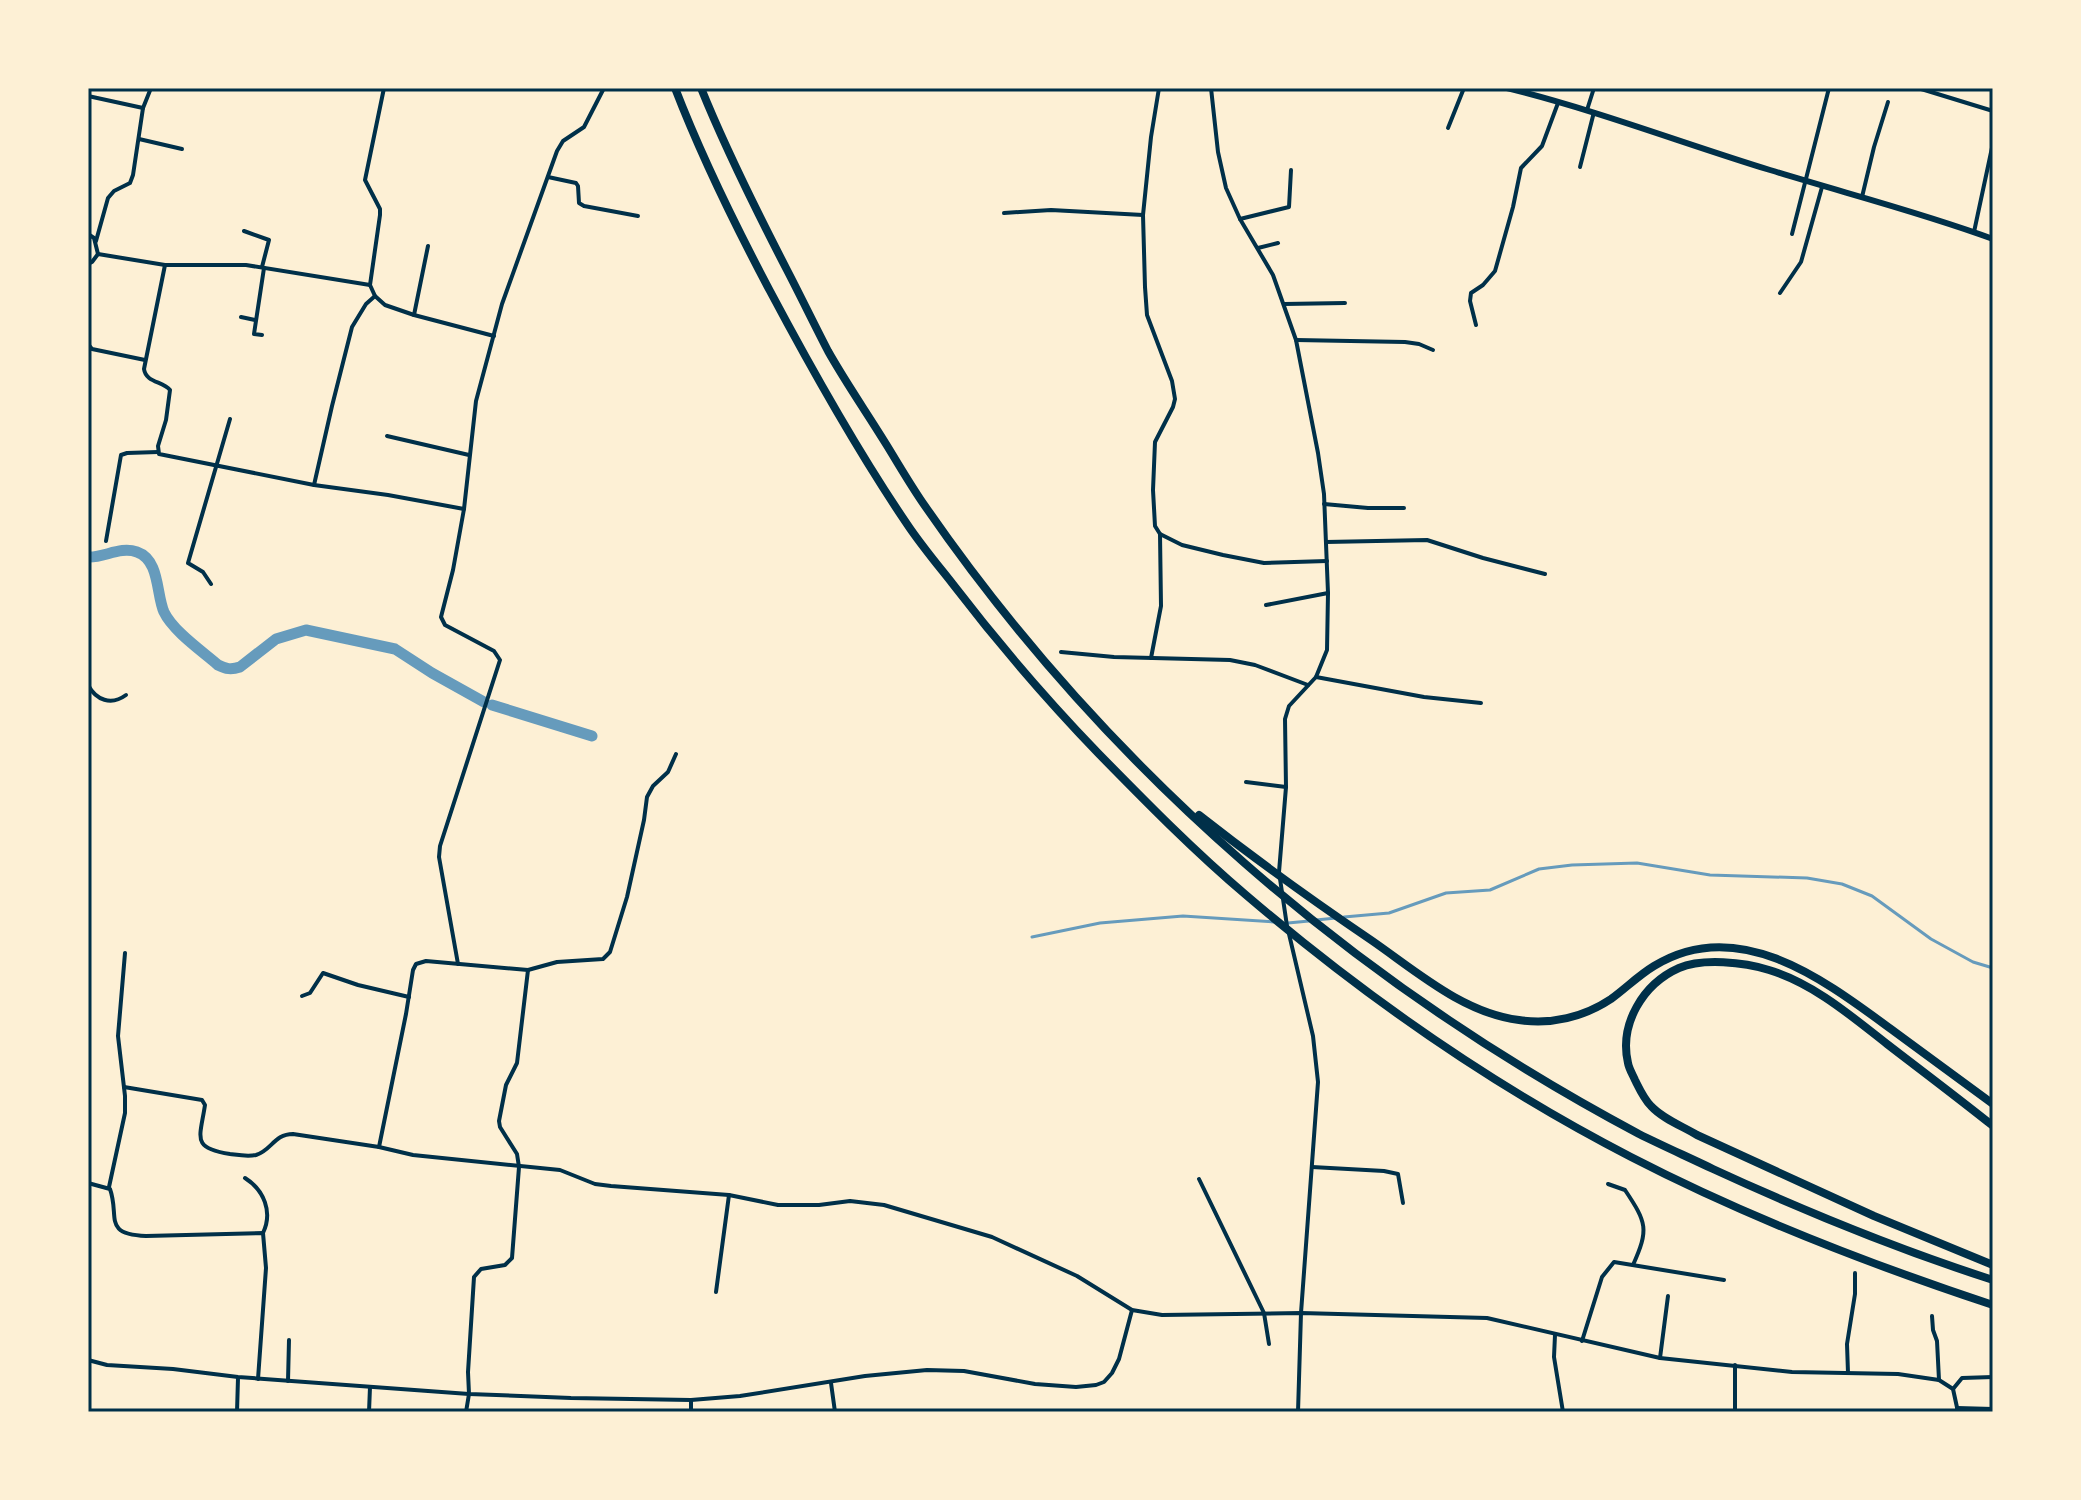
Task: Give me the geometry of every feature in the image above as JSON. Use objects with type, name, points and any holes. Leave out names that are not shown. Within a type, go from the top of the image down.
[{"type":"highway","points":[[675,88],[731,216],[817,381],[908,526],[998,644],[1070,723],[1148,804],[1243,893],[1327,961],[1426,1034],[1531,1100],[1631,1157],[1756,1216],[1858,1258],[1993,1305]]},
{"type":"highway","points":[[701,88],[751,200],[830,354],[924,505],[1016,628],[1083,705],[1157,783],[1256,875],[1341,944],[1438,1014],[1543,1080],[1642,1136],[1863,1234],[1993,1280]]},
{"type":"highway","points":[[1157,783],[1265,867],[1451,995],[1487,1013],[1520,1021],[1556,1021],[1583,1014],[1609,1001],[1653,966],[1676,955],[1704,948],[1734,947],[1770,955],[1803,969],[1836,989],[1993,1104]]},
{"type":"highway","points":[[1993,1126],[1828,998],[1766,969],[1700,962],[1680,967],[1645,994],[1631,1017],[1627,1040],[1628,1063],[1650,1105],[1671,1121],[1874,1216],[1993,1265]]},
{"type":"main road","points":[[1507,88],[1559,101],[1993,239]]},
{"type":"street","points":[[95,244],[108,198],[114,191],[130,183],[143,108],[151,88]]},
{"type":"street","points":[[384,88],[365,180],[380,209],[370,285],[375,296],[385,305],[494,336]]},
{"type":"street","points":[[458,964],[439,857],[440,846],[500,660],[494,651],[445,625],[441,617],[464,509],[476,401],[502,304],[551,164],[563,141],[584,127],[604,88]]},
{"type":"street","points":[[1151,658],[1161,606],[1160,534],[1154,522],[1155,442],[1174,403],[1173,387],[1146,313],[1143,215],[1159,88]]},
{"type":"street","points":[[1211,88],[1223,174],[1230,197],[1273,275],[1296,340],[1318,453],[1324,504],[1328,645],[1316,677],[1291,703],[1286,713],[1286,787],[1280,881],[1283,908],[1316,1051],[1318,1082],[1301,1313],[1298,1412]]},
{"type":"street","points":[[1448,128],[1464,88]]},
{"type":"street","points":[[1580,167],[1594,88]]},
{"type":"street","points":[[1792,234],[1829,89],[1822,88]]},
{"type":"street","points":[[1918,88],[1993,111]]},
{"type":"street","points":[[88,96],[143,108]]},
{"type":"street","points":[[1476,325],[1470,295],[1495,271],[1521,168],[1542,146],[1559,101]]},
{"type":"street","points":[[1862,197],[1888,102]]},
{"type":"street","points":[[139,139],[182,149]]},
{"type":"street","points":[[1974,232],[1993,143]]},
{"type":"street","points":[[1240,219],[1289,207],[1291,170]]},
{"type":"street","points":[[548,177],[576,183],[579,203],[584,206],[638,216]]},
{"type":"street","points":[[1780,293],[1801,262],[1822,184]]},
{"type":"street","points":[[1004,213],[1051,210],[1143,215]]},
{"type":"street","points":[[244,231],[269,240],[255,320],[254,334],[262,335]]},
{"type":"street","points":[[88,234],[92,236],[98,254]]},
{"type":"street","points":[[1258,248],[1278,243]]},
{"type":"street","points":[[414,315],[428,246]]},
{"type":"street","points":[[98,254],[165,265],[263,268],[370,285]]},
{"type":"street","points":[[88,264],[98,254]]},
{"type":"street","points":[[158,452],[170,405],[170,390],[147,377],[145,360],[165,265]]},
{"type":"street","points":[[314,485],[352,327],[366,304],[375,296]]},
{"type":"street","points":[[1284,304],[1345,303]]},
{"type":"street","points":[[241,317],[255,320]]},
{"type":"street","points":[[1296,340],[1405,342],[1433,350]]},
{"type":"street","points":[[88,344],[92,349],[145,360]]},
{"type":"street","points":[[211,584],[203,572],[188,563],[230,419]]},
{"type":"street","points":[[387,436],[469,455]]},
{"type":"street","points":[[106,541],[121,455],[127,453],[158,452],[162,456],[314,485],[464,509]]},
{"type":"street","points":[[1324,504],[1404,508]]},
{"type":"street","points":[[1160,534],[1182,545],[1264,563],[1327,561]]},
{"type":"street","points":[[1326,542],[1427,540],[1545,574]]},
{"type":"street","points":[[1266,605],[1328,593]]},
{"type":"street","points":[[1061,652],[1114,657],[1230,660],[1255,665],[1308,685]]},
{"type":"street","points":[[1316,677],[1424,697],[1481,703]]},
{"type":"street","points":[[88,685],[102,700],[114,701],[126,695]]},
{"type":"street","points":[[379,1147],[416,964],[426,961],[528,970],[557,962],[598,960],[608,956],[627,897],[649,793],[668,772],[676,754]]},
{"type":"street","points":[[1246,782],[1286,787]]},
{"type":"street","points":[[125,953],[118,1036],[125,1113],[109,1187],[114,1220],[127,1234],[146,1236],[263,1233]]},
{"type":"street","points":[[466,1412],[474,1277],[481,1269],[505,1265],[512,1258],[519,1167],[514,1147],[499,1121],[506,1085],[517,1063],[528,970]]},
{"type":"street","points":[[302,996],[310,993],[323,973],[409,997]]},
{"type":"street","points":[[124,1087],[203,1101],[201,1138],[212,1151],[255,1155],[282,1135],[289,1134],[413,1155],[560,1170],[595,1184],[611,1186],[729,1195],[792,1206],[850,1201],[884,1205],[992,1237],[1077,1276],[1132,1310],[1176,1316],[1301,1313],[1487,1318],[1660,1358],[1792,1372],[1898,1374],[1939,1380],[1953,1389],[1958,1410],[1993,1409]]},
{"type":"street","points":[[1312,1167],[1393,1172],[1400,1177],[1403,1203]]},
{"type":"street","points":[[245,1178],[259,1190],[266,1204],[268,1222],[263,1233],[266,1268],[258,1379]]},
{"type":"street","points":[[1199,1179],[1264,1313],[1269,1344]]},
{"type":"street","points":[[88,1183],[109,1187]]},
{"type":"street","points":[[1608,1184],[1625,1190],[1644,1226],[1645,1236],[1633,1265]]},
{"type":"street","points":[[716,1292],[729,1195]]},
{"type":"street","points":[[1582,1341],[1602,1277],[1614,1262],[1724,1280]]},
{"type":"street","points":[[1848,1373],[1847,1344],[1855,1273]]},
{"type":"street","points":[[1660,1358],[1668,1296]]},
{"type":"street","points":[[88,1360],[107,1365],[258,1379],[571,1398],[691,1400],[740,1396],[865,1376],[950,1370],[1056,1387],[1096,1385],[1108,1378],[1116,1368],[1132,1310]]},
{"type":"street","points":[[1932,1316],[1939,1380]]},
{"type":"street","points":[[1555,1335],[1554,1357],[1563,1412]]},
{"type":"street","points":[[288,1381],[289,1340]]},
{"type":"street","points":[[1735,1365],[1735,1412]]},
{"type":"street","points":[[237,1412],[238,1377]]},
{"type":"street","points":[[1953,1389],[1962,1378],[1993,1377]]},
{"type":"street","points":[[831,1382],[835,1412]]},
{"type":"street","points":[[369,1412],[370,1387]]},
{"type":"street","points":[[691,1400],[691,1412]]},
{"type":"waterway","points":[[88,557],[124,550],[144,556],[154,570],[161,605],[168,619],[218,665],[231,669],[240,667],[276,639],[306,630],[395,649],[484,702]]},
{"type":"waterway","points":[[492,705],[592,736]]},
{"type":"waterway","points":[[1344,917],[1389,913],[1446,893],[1490,890],[1539,869],[1637,863],[1710,875],[1807,878],[1842,884],[1872,896],[1931,939],[1973,962],[1993,968]]},
{"type":"waterway","points":[[1032,937],[1100,923],[1183,916],[1274,922]]},
{"type":"waterway","points":[[1316,920],[1336,918]]},
{"type":"waterway","points":[[1288,923],[1309,921]]}]
